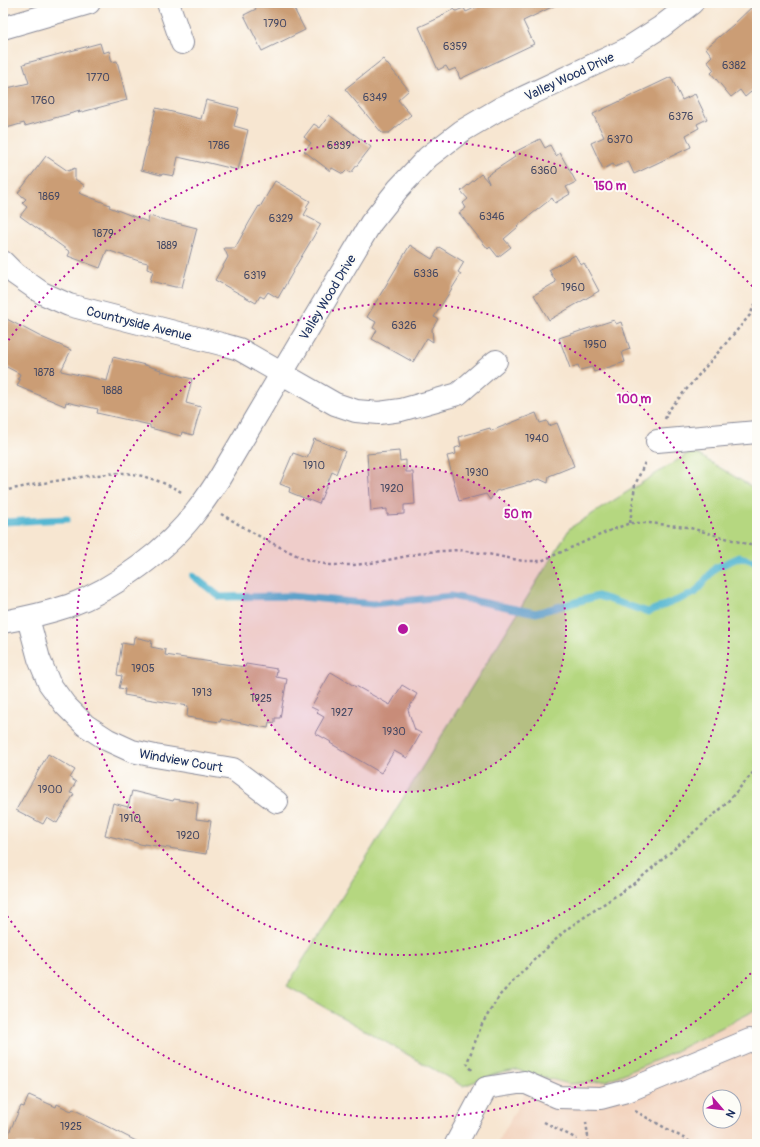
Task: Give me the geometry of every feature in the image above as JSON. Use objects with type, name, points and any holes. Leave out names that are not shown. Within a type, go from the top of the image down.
[{"type":"street","points":[[3,28],[89,3]]},
{"type":"street","points":[[168,3],[182,43]]},
{"type":"street","name":"Valley Wood Drive","points":[[3,622],[28,618],[69,606],[104,590],[137,568],[171,540],[198,510],[219,479],[371,223],[398,189],[428,157],[462,131],[501,108],[625,50],[661,27],[692,3]]},
{"type":"street","name":"Countryside Avenue","points":[[3,262],[15,274],[42,293],[69,305],[239,349],[335,404],[356,411],[379,413],[400,410],[458,394],[496,361]]},
{"type":"street","points":[[657,441],[757,432]]},
{"type":"street","name":"Windview Court","points":[[28,618],[39,658],[50,683],[65,705],[85,725],[108,740],[132,751],[233,769],[277,802]]},
{"type":"street","points":[[456,1144],[486,1088],[524,1082],[558,1097],[601,1098],[627,1091],[750,1040],[757,1043]]},
{"type":"path","points":[[630,523],[635,485],[646,458],[657,441],[668,411],[750,314],[757,300]]},
{"type":"path","points":[[3,491],[63,479],[126,473],[148,478],[176,489],[264,539],[302,558],[329,564],[354,565],[378,562],[427,552],[460,550],[523,561],[541,561],[630,523],[649,523],[687,527],[757,547]]},
{"type":"path","points":[[486,1088],[466,1063],[482,1024],[500,995],[567,929],[636,882],[724,807],[757,768]]},
{"type":"path","points":[[635,1111],[694,1144]]},
{"type":"path","points":[[544,1122],[577,1139]]},
{"type":"path","points":[[586,1122],[589,1144]]},
{"type":"shaded area","points":[[757,1008],[757,1144],[497,1144],[535,1075],[748,1014]]},
{"type":"green space","points":[[692,451],[757,490],[757,1008],[666,1056],[606,1081],[569,1084],[517,1070],[496,1074],[463,1086],[287,986],[570,528]]},
{"type":"building","points":[[253,3],[291,3],[305,30],[262,51],[244,15],[256,9]]},
{"type":"building","points":[[485,3],[560,3],[523,21],[534,44],[460,79],[456,68],[449,71],[446,66],[438,70],[419,27],[454,9],[456,11],[464,8],[466,12]]},
{"type":"building","points":[[756,3],[757,87],[745,97],[740,90],[731,97],[711,73],[714,70],[707,61],[712,56],[706,48]]},
{"type":"building","points":[[100,43],[103,53],[109,51],[112,62],[117,61],[127,100],[25,126],[24,123],[3,129],[3,89],[29,83],[23,64]]},
{"type":"building","points":[[383,59],[409,90],[398,100],[411,115],[389,133],[382,133],[345,89]]},
{"type":"building","points":[[671,77],[682,100],[695,94],[707,119],[697,124],[699,128],[686,135],[691,147],[634,174],[628,161],[615,167],[613,164],[603,169],[591,143],[604,137],[593,114]]},
{"type":"building","points":[[206,100],[239,108],[234,126],[248,130],[238,170],[178,157],[174,176],[161,175],[141,170],[156,108],[201,119]]},
{"type":"building","points":[[329,115],[371,147],[351,173],[347,170],[343,174],[332,168],[330,171],[304,151],[311,143],[304,137],[314,124],[320,128]]},
{"type":"building","points":[[540,139],[545,148],[550,145],[556,156],[560,153],[576,182],[566,187],[570,194],[555,203],[552,198],[517,226],[518,227],[504,239],[511,247],[498,257],[490,247],[488,249],[459,213],[466,208],[463,203],[468,199],[461,191],[481,174],[489,183],[486,176],[515,157],[513,153]]},
{"type":"building","points":[[46,156],[68,171],[75,168],[75,179],[85,186],[79,193],[110,205],[109,207],[148,222],[149,216],[197,228],[182,287],[175,287],[150,281],[153,271],[147,269],[148,263],[107,250],[100,268],[68,256],[70,252],[20,216],[27,207],[22,203],[26,199],[18,193]]},
{"type":"building","points":[[275,181],[310,201],[306,207],[308,208],[304,215],[321,224],[278,298],[268,292],[264,298],[260,296],[256,303],[215,280],[228,257],[224,248],[235,248]]},
{"type":"building","points":[[410,245],[432,259],[439,247],[464,262],[458,272],[461,274],[434,317],[438,319],[432,329],[433,342],[427,338],[413,362],[372,339],[377,330],[373,328],[376,322],[367,317]]},
{"type":"building","points":[[575,255],[581,265],[584,263],[599,291],[549,320],[534,295],[556,282],[549,270]]},
{"type":"building","points":[[3,317],[39,336],[71,350],[61,371],[107,381],[113,357],[161,370],[161,373],[162,371],[192,379],[186,403],[201,407],[193,435],[182,432],[181,436],[150,428],[150,425],[97,413],[98,409],[66,402],[65,406],[17,386],[20,380],[18,379],[20,374],[3,365]]},
{"type":"building","points":[[614,320],[616,324],[621,322],[630,349],[622,352],[625,362],[594,372],[592,367],[580,370],[578,365],[570,368],[559,338]]},
{"type":"building","points":[[536,413],[540,423],[547,421],[549,426],[557,423],[574,466],[549,476],[548,483],[539,479],[496,491],[490,500],[486,494],[459,501],[447,456],[456,454],[455,448],[461,446],[459,437],[490,428],[491,431]]},
{"type":"building","points":[[314,439],[345,451],[336,474],[332,472],[319,504],[289,492],[290,488],[280,484],[293,453],[307,458]]},
{"type":"building","points":[[399,451],[400,461],[406,460],[406,472],[413,472],[415,504],[404,505],[404,514],[387,515],[387,509],[371,511],[367,454]]},
{"type":"building","points":[[134,637],[152,641],[151,647],[166,650],[165,655],[245,667],[246,664],[277,669],[276,677],[287,679],[280,718],[275,718],[275,723],[269,722],[268,728],[221,719],[220,722],[187,717],[188,706],[124,695],[125,689],[119,688],[122,676],[117,675],[122,643],[133,645]]},
{"type":"building","points":[[331,672],[390,705],[402,685],[417,694],[408,710],[415,730],[421,733],[407,758],[394,751],[381,773],[315,733],[324,717],[317,713],[319,711],[311,707]]},
{"type":"building","points":[[48,754],[75,770],[70,778],[76,782],[70,793],[74,794],[57,823],[47,817],[43,824],[16,810]]},
{"type":"building","points":[[132,791],[173,801],[174,799],[198,803],[196,819],[211,821],[206,854],[144,845],[105,835],[113,803],[128,807]]},
{"type":"building","points":[[29,1095],[56,1107],[57,1104],[71,1111],[73,1109],[142,1144],[4,1144],[21,1106],[24,1107]]},
{"type":"waterway","points":[[3,522],[67,519]]},
{"type":"waterway","points":[[193,576],[220,597],[291,596],[373,604],[451,596],[536,613],[598,596],[648,612],[695,593],[715,568],[740,557],[757,562]]}]
